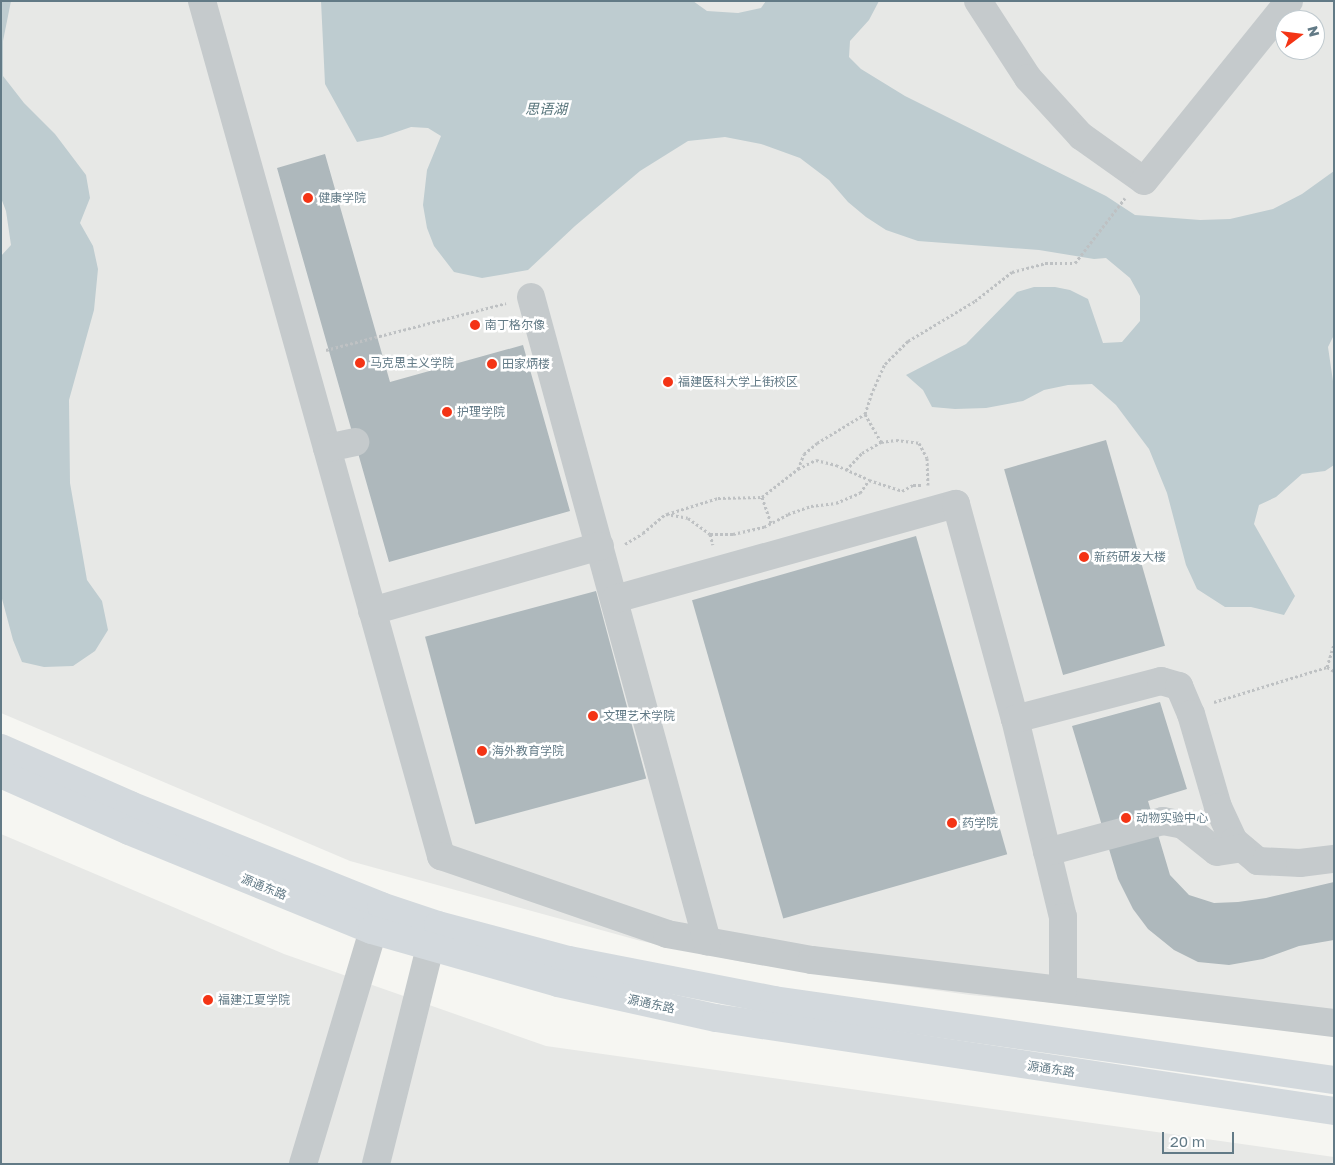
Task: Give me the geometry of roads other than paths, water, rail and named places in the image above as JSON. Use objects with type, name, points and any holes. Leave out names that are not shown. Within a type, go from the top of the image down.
[{"type":"main road","name":"源通东路","points":[[1,748],[377,918]]},
{"type":"main road","name":"源通东路","points":[[1,774],[129,831],[434,937],[558,984],[716,1018],[1334,1110]]},
{"type":"main road","name":"源通东路","points":[[434,937],[569,960],[774,1000],[1334,1080]]},
{"type":"street","points":[[202,1],[441,856],[667,934],[812,960],[1334,1023]]},
{"type":"street","points":[[978,1],[1028,78],[1081,136],[1144,181],[1289,1]]},
{"type":"street","points":[[531,297],[602,551],[707,941]]},
{"type":"street","points":[[327,448],[355,442]]},
{"type":"street","points":[[615,599],[931,498],[956,504],[1015,719],[1063,916],[1063,990]]},
{"type":"street","points":[[372,611],[602,551]]},
{"type":"street","points":[[1015,719],[1161,681],[1179,686],[1191,714],[1218,807],[1234,841],[1258,861],[1300,863],[1334,859]]},
{"type":"street","points":[[1047,852],[1163,821],[1183,825],[1216,852],[1242,848]]},
{"type":"street","points":[[303,1164],[377,918]]},
{"type":"street","points":[[376,1164],[434,937]]},
{"type":"water","points":[[1,1],[11,1],[3,41],[3,76],[24,103],[55,134],[86,175],[90,198],[80,223],[93,246],[98,269],[94,310],[69,400],[70,483],[87,580],[102,601],[108,630],[95,651],[73,666],[44,667],[22,662],[13,640],[1,595],[1,256],[11,245],[6,211],[1,198]]},
{"type":"water","name":"思语湖","points":[[321,1],[693,1],[707,11],[738,13],[761,8],[766,1],[879,1],[869,20],[850,41],[849,57],[861,69],[905,96],[1106,196],[1135,215],[1200,220],[1230,219],[1273,209],[1302,194],[1334,171],[1334,335],[1328,347],[1334,388],[1334,465],[1325,471],[1302,474],[1276,497],[1259,505],[1254,524],[1295,596],[1284,615],[1251,607],[1225,607],[1197,589],[1186,565],[1167,493],[1149,449],[1116,405],[1092,384],[1068,385],[1044,390],[1023,401],[986,408],[955,409],[932,407],[923,390],[906,375],[966,344],[1017,292],[1034,287],[1055,287],[1070,290],[1088,299],[1103,343],[1122,342],[1140,321],[1140,296],[1130,278],[1106,258],[1094,259],[1039,250],[918,241],[886,230],[866,217],[848,202],[829,180],[800,158],[761,144],[725,137],[688,141],[640,171],[575,226],[528,270],[482,278],[454,272],[434,246],[427,228],[423,205],[427,170],[441,136],[428,128],[411,127],[382,137],[357,142],[325,84]]},
{"type":"place","name":"健康学院","points":[[308,198]]},
{"type":"place","name":"南丁格尔像","points":[[475,325]]},
{"type":"place","name":"马克思主义学院","points":[[360,363]]},
{"type":"place","name":"田家炳楼","points":[[492,364]]},
{"type":"place","name":"福建医科大学上街校区","points":[[668,382]]},
{"type":"place","name":"护理学院","points":[[447,412]]},
{"type":"place","name":"新药研发大楼","points":[[1084,557]]},
{"type":"place","name":"文理艺术学院","points":[[593,716]]},
{"type":"place","name":"海外教育学院","points":[[482,751]]},
{"type":"place","name":"动物实验中心","points":[[1126,818]]},
{"type":"place","name":"药学院","points":[[952,823]]},
{"type":"place","name":"福建江夏学院","points":[[208,1000]]}]
